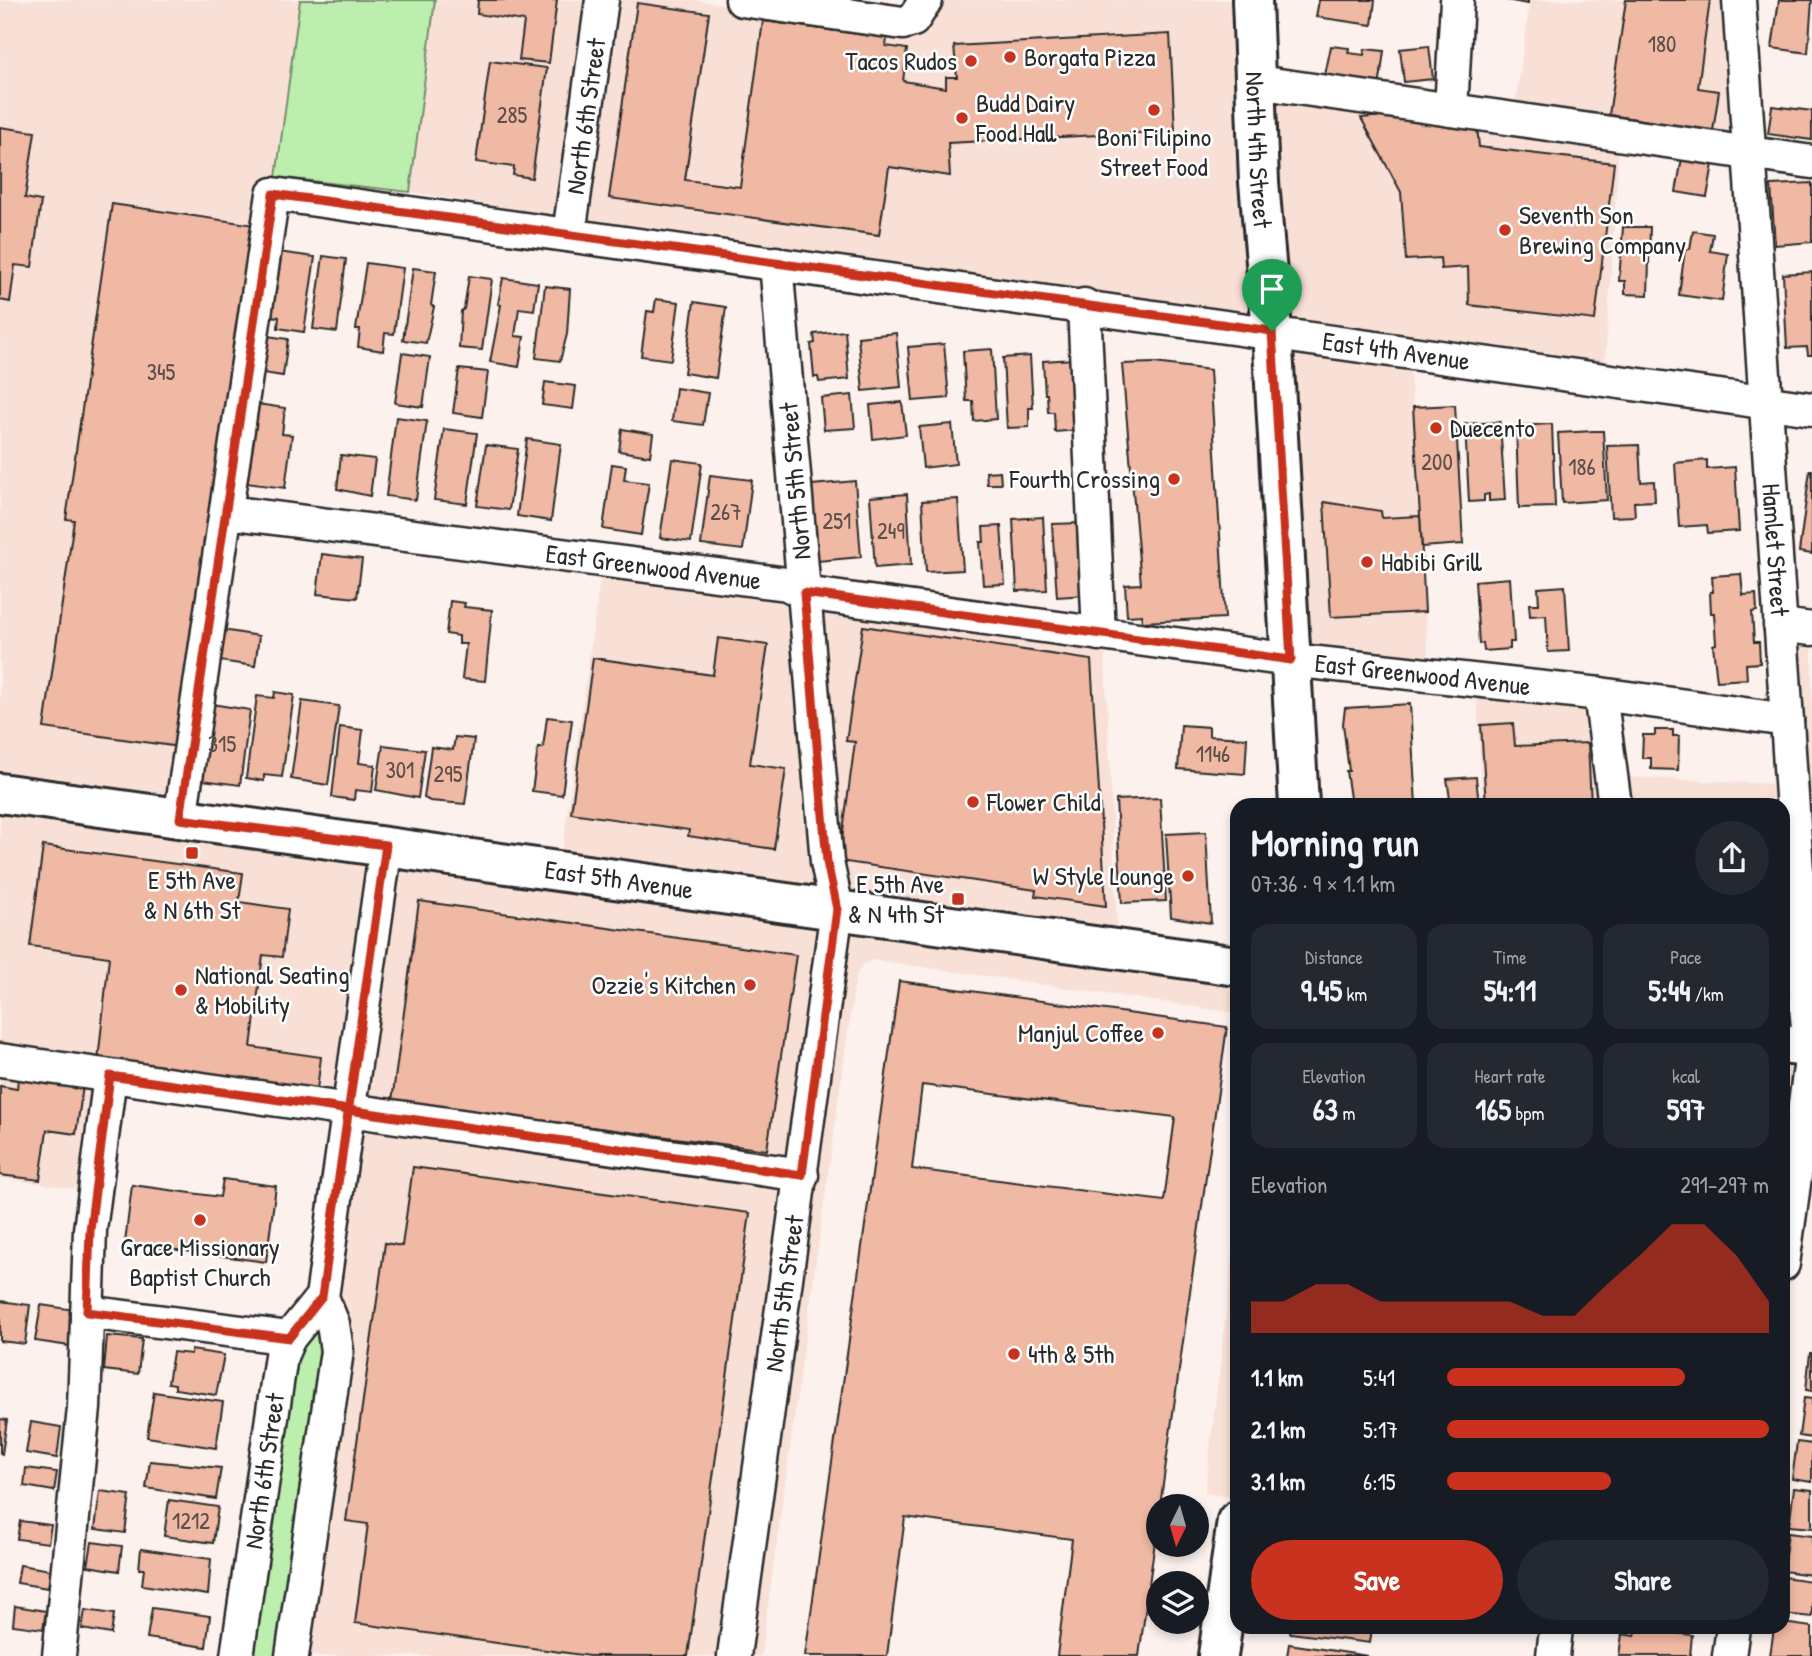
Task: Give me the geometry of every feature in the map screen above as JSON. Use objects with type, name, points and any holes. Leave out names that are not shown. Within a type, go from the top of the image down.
[{"type":"main road","name":"North 4th Street","points":[[1252,0],[1259,182],[1272,331],[1299,798]]},
{"type":"main road","name":"East 5th Avenue","points":[[0,793],[1230,965]]},
{"type":"main road","points":[[1790,1045],[1812,1048]]},
{"type":"main road","points":[[1218,1656],[1230,1571]]},
{"type":"street","name":"North 6th Street","points":[[569,234],[602,0]]},
{"type":"street","points":[[742,0],[903,23],[913,20],[926,0]]},
{"type":"street","points":[[1451,110],[1457,0]]},
{"type":"street","name":"Hamlet Street","points":[[1739,0],[1787,720],[1803,832],[1812,1048],[1794,1252]]},
{"type":"street","points":[[1257,82],[1812,162]]},
{"type":"street","name":"East 4th Avenue","points":[[227,512],[273,194],[1272,331],[1812,409]]},
{"type":"street","name":"North 5th Street","points":[[734,1656],[837,909],[827,862],[776,262]]},
{"type":"street","points":[[1084,305],[1099,634]]},
{"type":"street","points":[[180,819],[227,512]]},
{"type":"street","name":"East Greenwood Avenue","points":[[227,512],[787,584],[804,593],[1291,660],[1600,694],[1787,720]]},
{"type":"street","points":[[1780,625],[1812,629]]},
{"type":"street","points":[[1600,694],[1614,798]]},
{"type":"street","name":"North 6th Street","points":[[292,1656],[337,1351],[333,1324],[322,1297],[386,845]]},
{"type":"street","points":[[0,1060],[802,1175]]},
{"type":"street","points":[[59,1656],[84,1408],[90,1230],[110,1076]]},
{"type":"street","name":"North 6th Street","points":[[237,1656],[281,1356],[289,1338],[322,1297]]},
{"type":"street","points":[[87,1312],[289,1338]]},
{"type":"street","points":[[1553,1656],[1555,1634]]},
{"type":"street","points":[[1729,1656],[1732,1634]]},
{"type":"shaded area","points":[[0,0],[300,0],[181,822],[559,874],[602,565],[1104,634],[1118,947],[1230,964],[1230,1012],[875,960],[863,964],[856,974],[761,1656],[270,1656],[349,1104],[103,1071],[92,1191],[0,1178]]},
{"type":"shaded area","points":[[435,0],[693,0],[927,32],[927,0],[1257,0],[1263,78],[1514,115],[1530,0],[1736,0],[1746,148],[1620,131],[1604,378],[1409,352],[1429,672],[1302,656],[1273,332],[410,192]]},
{"type":"shaded area","points":[[1778,625],[1812,630],[1812,1102],[1790,1203],[1790,798],[1482,798],[1476,678],[1618,698],[1624,777],[1792,785]]},
{"type":"shaded area","points":[[1230,1278],[1230,1497],[1205,1493]]},
{"type":"green space","points":[[300,0],[435,0],[410,192],[276,177]]},
{"type":"green space","points":[[302,1319],[333,1324],[292,1656],[237,1656]]},
{"type":"building","points":[[478,0],[557,0],[549,63],[519,60],[524,21],[477,14]]},
{"type":"building","points":[[1319,0],[1375,0],[1372,25],[1316,17]]},
{"type":"building","points":[[1506,0],[1528,0],[1528,4]]},
{"type":"building","points":[[1626,0],[1710,0],[1698,88],[1719,91],[1713,131],[1609,115]]},
{"type":"building","points":[[1779,0],[1812,0],[1808,53],[1772,48]]},
{"type":"building","name":"Budd Dairy Food Hall","points":[[637,3],[709,13],[685,180],[740,187],[763,21],[887,38],[886,46],[907,49],[903,81],[946,88],[946,77],[957,77],[954,46],[1170,34],[1175,131],[948,143],[950,176],[889,167],[879,235],[609,198]]},
{"type":"building","points":[[1331,46],[1349,48],[1348,53],[1364,55],[1365,49],[1384,51],[1379,88],[1324,80]]},
{"type":"building","points":[[1429,46],[1433,79],[1404,82],[1400,49]]},
{"type":"building","points":[[490,61],[547,68],[532,178],[513,175],[514,167],[476,162]]},
{"type":"building","points":[[1772,106],[1812,111],[1812,140],[1768,134]]},
{"type":"building","name":"Seventh Son Brewing Company","points":[[1398,115],[1477,126],[1479,147],[1614,163],[1595,320],[1469,305],[1468,267],[1441,269],[1440,258],[1406,260],[1401,192],[1361,118]]},
{"type":"building","points":[[0,127],[35,132],[25,198],[41,201],[32,267],[15,265],[10,302],[0,300]]},
{"type":"building","points":[[1682,158],[1713,164],[1707,197],[1676,192]]},
{"type":"building","points":[[1812,183],[1812,242],[1775,245],[1771,185]]},
{"type":"building","points":[[112,204],[255,225],[180,747],[44,728],[74,520],[66,519]]},
{"type":"building","points":[[1623,227],[1650,227],[1648,295],[1625,294],[1625,281],[1619,281]]},
{"type":"building","points":[[1693,231],[1713,234],[1710,251],[1728,254],[1722,301],[1679,295],[1685,249],[1690,249]]},
{"type":"building","points":[[278,252],[315,257],[304,332],[278,328],[279,317],[269,316]]},
{"type":"building","points":[[323,256],[346,259],[337,332],[313,329]]},
{"type":"building","points":[[366,263],[403,268],[394,334],[385,333],[383,351],[358,347],[360,329],[356,329]]},
{"type":"building","points":[[413,268],[436,271],[431,305],[434,307],[426,343],[403,340]]},
{"type":"building","points":[[1812,272],[1812,355],[1808,355],[1807,347],[1787,348],[1783,274]]},
{"type":"building","points":[[469,276],[492,279],[482,350],[459,348],[461,311],[464,309]]},
{"type":"building","points":[[503,278],[538,283],[534,310],[519,308],[515,336],[524,337],[519,367],[490,362],[501,305],[498,304]]},
{"type":"building","points":[[545,286],[570,289],[567,334],[560,361],[536,358]]},
{"type":"building","points":[[656,299],[679,302],[671,360],[641,356],[647,311],[654,312]]},
{"type":"building","points":[[694,302],[726,307],[716,378],[684,373]]},
{"type":"building","points":[[845,331],[849,379],[819,382],[818,377],[814,377],[811,344],[815,343],[814,334]]},
{"type":"building","points":[[896,333],[901,387],[863,391],[858,337]]},
{"type":"building","points":[[268,336],[288,339],[283,376],[263,373]]},
{"type":"building","points":[[944,344],[949,398],[913,401],[908,347]]},
{"type":"building","points":[[992,349],[996,419],[974,421],[973,401],[966,401],[963,351]]},
{"type":"building","points":[[402,353],[430,357],[423,407],[395,403]]},
{"type":"building","points":[[1030,356],[1033,408],[1029,408],[1029,427],[1007,428],[1003,358]]},
{"type":"building","points":[[1074,359],[1078,430],[1055,432],[1054,412],[1048,412],[1043,361]]},
{"type":"building","name":"Fourth Crossing","points":[[1154,363],[1210,370],[1225,618],[1142,622],[1142,615],[1127,616],[1125,585],[1141,584],[1122,364]]},
{"type":"building","points":[[459,369],[488,372],[482,417],[453,413]]},
{"type":"building","points":[[545,382],[576,386],[573,409],[542,405]]},
{"type":"building","points":[[676,388],[708,393],[703,425],[672,421]]},
{"type":"building","points":[[852,395],[855,428],[824,430],[821,398]]},
{"type":"building","points":[[902,402],[906,435],[873,439],[870,405]]},
{"type":"building","points":[[257,404],[285,408],[282,434],[292,435],[285,488],[246,483]]},
{"type":"building","points":[[1455,405],[1463,544],[1422,547],[1413,407]]},
{"type":"building","points":[[396,417],[427,421],[416,500],[386,496]]},
{"type":"building","points":[[1500,422],[1505,500],[1489,501],[1489,494],[1484,495],[1484,501],[1469,502],[1465,424]]},
{"type":"building","points":[[952,424],[956,464],[923,468],[919,427]]},
{"type":"building","points":[[1552,424],[1555,507],[1519,508],[1516,426]]},
{"type":"building","points":[[444,429],[477,433],[467,504],[434,500]]},
{"type":"building","points":[[622,429],[653,434],[650,456],[619,451]]},
{"type":"building","points":[[1603,431],[1607,500],[1562,503],[1558,433]]},
{"type":"building","points":[[527,439],[561,444],[551,521],[517,516]]},
{"type":"building","points":[[486,445],[518,449],[509,510],[477,506]]},
{"type":"building","points":[[1639,445],[1641,482],[1654,481],[1655,501],[1634,502],[1635,516],[1611,517],[1607,446]]},
{"type":"building","points":[[341,455],[375,459],[370,496],[337,489]]},
{"type":"building","points":[[672,459],[702,463],[691,542],[660,538]]},
{"type":"building","points":[[1707,460],[1707,469],[1735,467],[1739,531],[1708,533],[1707,525],[1679,527],[1675,463]]},
{"type":"building","points":[[612,464],[626,466],[624,480],[649,483],[641,535],[603,529]]},
{"type":"building","points":[[1812,470],[1812,554],[1799,552]]},
{"type":"building","points":[[1000,471],[1001,484],[987,484],[986,472]]},
{"type":"building","points":[[710,475],[752,480],[743,550],[701,545]]},
{"type":"building","points":[[855,481],[861,557],[818,561],[812,485]]},
{"type":"building","points":[[907,494],[911,565],[875,568],[870,497]]},
{"type":"building","points":[[958,499],[963,570],[926,572],[922,501]]},
{"type":"building","points":[[1324,502],[1381,511],[1382,518],[1420,516],[1425,612],[1331,617]]},
{"type":"building","points":[[1043,517],[1047,590],[1017,591],[1013,519]]},
{"type":"building","points":[[1082,523],[1086,595],[1057,597],[1052,524]]},
{"type":"building","points":[[1001,526],[1005,584],[983,585],[980,542],[984,542],[983,527]]},
{"type":"building","points":[[322,554],[362,559],[357,598],[317,594]]},
{"type":"building","points":[[1741,574],[1743,595],[1756,594],[1757,611],[1752,612],[1754,642],[1759,642],[1760,663],[1746,664],[1747,679],[1717,681],[1713,645],[1716,644],[1714,613],[1711,613],[1710,592],[1713,592],[1712,576]]},
{"type":"building","points":[[1510,578],[1514,642],[1510,642],[1510,649],[1484,651],[1483,643],[1479,644],[1475,581]]},
{"type":"building","points":[[1565,586],[1569,651],[1548,652],[1546,615],[1530,616],[1529,604],[1539,604],[1538,588]]},
{"type":"building","points":[[450,601],[465,603],[464,607],[492,610],[485,681],[462,679],[466,644],[459,644],[459,636],[446,634]]},
{"type":"building","name":"Flower Child","points":[[863,626],[1091,660],[1106,906],[1035,896],[1036,890],[839,861],[855,742],[846,741]]},
{"type":"building","points":[[217,629],[259,636],[255,666],[212,660]]},
{"type":"building","points":[[718,638],[768,645],[750,764],[786,769],[774,849],[688,836],[689,830],[571,813],[593,658],[713,675]]},
{"type":"building","points":[[275,692],[294,695],[282,777],[264,775],[264,781],[246,778],[257,696],[274,698]]},
{"type":"building","points":[[302,701],[339,706],[328,785],[291,779]]},
{"type":"building","points":[[205,703],[250,710],[240,785],[194,779]]},
{"type":"building","points":[[1410,704],[1416,798],[1350,798],[1343,724],[1345,708]]},
{"type":"building","points":[[547,717],[572,720],[562,795],[532,791],[538,748],[543,748]]},
{"type":"building","points":[[1513,723],[1515,746],[1588,743],[1591,798],[1486,798],[1481,725]]},
{"type":"building","points":[[1181,725],[1209,727],[1209,736],[1247,738],[1245,774],[1178,769]]},
{"type":"building","points":[[340,727],[363,730],[359,763],[375,765],[372,792],[355,790],[354,800],[332,797]]},
{"type":"building","points":[[1655,730],[1673,730],[1673,736],[1679,736],[1678,770],[1651,769],[1651,758],[1642,758],[1643,735],[1655,735]]},
{"type":"building","points":[[455,737],[474,739],[465,804],[430,801],[424,798],[431,747],[453,750]]},
{"type":"building","points":[[383,745],[425,750],[418,798],[376,790]]},
{"type":"building","points":[[1476,777],[1478,798],[1450,798],[1447,779]]},
{"type":"building","points":[[1160,798],[1166,901],[1122,903],[1116,800]]},
{"type":"building","name":"W Style Lounge","points":[[1206,832],[1211,923],[1171,917],[1166,834]]},
{"type":"building","name":"National Seating & Mobility","points":[[43,846],[243,873],[239,902],[288,909],[282,957],[263,955],[251,1047],[321,1057],[317,1090],[98,1061],[109,957],[30,946]]},
{"type":"building","points":[[419,901],[796,955],[767,1150],[392,1101]]},
{"type":"building","name":"4th & 5th","points":[[899,981],[1227,1027],[1162,1494],[1146,1494],[1146,1558],[1153,1558],[1151,1571],[1146,1571],[1146,1606],[1139,1656],[1057,1656],[1072,1539],[905,1517],[887,1656],[805,1656]],"holes":[[[922,1085],[1175,1117],[1164,1201],[912,1169]]]},
{"type":"building","points":[[18,1077],[83,1086],[76,1134],[47,1130],[40,1180],[0,1175],[0,1086],[17,1089]]},
{"type":"building","points":[[413,1167],[750,1213],[688,1656],[589,1656],[355,1623],[368,1524],[346,1521],[385,1243],[402,1246]]},
{"type":"building","name":"Grace Missionary Baptist Church","points":[[223,1179],[276,1186],[266,1262],[125,1243],[132,1185],[220,1197]]},
{"type":"building","points":[[0,1301],[30,1305],[25,1344],[0,1341]]},
{"type":"building","points":[[41,1305],[75,1310],[70,1346],[35,1341]]},
{"type":"building","points":[[107,1336],[142,1339],[138,1374],[104,1370]]},
{"type":"building","points":[[191,1350],[224,1355],[216,1395],[175,1389],[175,1384],[168,1383],[173,1352],[191,1354]]},
{"type":"building","points":[[1812,1353],[1812,1391],[1806,1390]]},
{"type":"building","points":[[154,1392],[223,1402],[216,1448],[147,1437]]},
{"type":"building","points":[[1804,1398],[1812,1399],[1812,1438],[1799,1436]]},
{"type":"building","points":[[0,1419],[7,1420],[2,1454],[0,1453]]},
{"type":"building","points":[[31,1422],[61,1427],[57,1458],[26,1453]]},
{"type":"building","points":[[1797,1442],[1812,1444],[1812,1482],[1792,1479]]},
{"type":"building","points":[[150,1461],[221,1468],[216,1499],[146,1488]]},
{"type":"building","points":[[26,1468],[57,1472],[54,1491],[24,1486]]},
{"type":"building","points":[[1794,1488],[1812,1490],[1812,1528],[1790,1526]]},
{"type":"building","points":[[100,1491],[130,1495],[125,1533],[95,1529]]},
{"type":"building","points":[[169,1500],[218,1507],[213,1543],[164,1536]]},
{"type":"building","points":[[20,1521],[51,1525],[48,1543],[17,1539]]},
{"type":"building","points":[[1790,1533],[1812,1536],[1812,1575],[1790,1572]]},
{"type":"building","points":[[92,1542],[122,1546],[119,1571],[88,1566]]},
{"type":"building","points":[[141,1549],[211,1559],[208,1595],[142,1585],[144,1569],[139,1569]]},
{"type":"building","points":[[20,1565],[51,1570],[48,1588],[17,1583]]},
{"type":"building","points":[[1790,1578],[1812,1581],[1812,1617],[1790,1615]]},
{"type":"building","points":[[15,1606],[46,1611],[43,1629],[13,1625]]},
{"type":"building","points":[[152,1608],[210,1616],[206,1647],[147,1638]]},
{"type":"building","points":[[85,1610],[114,1614],[111,1634],[82,1629]]},
{"type":"building","points":[[1790,1624],[1812,1627],[1812,1656],[1770,1656],[1773,1634],[1790,1634]]},
{"type":"building","points":[[1298,1634],[1371,1634],[1370,1643]]},
{"type":"building","points":[[1622,1634],[1692,1635],[1690,1656],[1619,1656]]},
{"type":"building","points":[[1289,1644],[1368,1656],[1287,1656]]},
{"type":"place","name":"Borgata Pizza","points":[[1010,57]]},
{"type":"place","name":"Tacos Rudos","points":[[971,61]]},
{"type":"place","name":"Boni Filipino Street Food","points":[[1154,110]]},
{"type":"place","name":"Budd Dairy Food Hall","points":[[962,118]]},
{"type":"place","name":"Seventh Son Brewing Company","points":[[1505,230]]},
{"type":"place","name":"Duecento","points":[[1436,428]]},
{"type":"place","name":"Fourth Crossing","points":[[1174,479]]},
{"type":"place","name":"Habibi Grill","points":[[1367,562]]},
{"type":"place","name":"Flower Child","points":[[973,802]]},
{"type":"place","name":"E 5th Ave & N 6th St","points":[[192,853]]},
{"type":"place","name":"W Style Lounge","points":[[1188,876]]},
{"type":"place","name":"E 5th Ave & N 4th St","points":[[958,899]]},
{"type":"place","name":"Ozzie's Kitchen","points":[[750,985]]},
{"type":"place","name":"National Seating & Mobility","points":[[181,990]]},
{"type":"place","name":"Manjul Coffee","points":[[1158,1033]]},
{"type":"place","name":"Grace Missionary Baptist Church","points":[[200,1220]]},
{"type":"place","name":"4th & 5th","points":[[1014,1354]]},
{"type":"route","points":[[1272,331],[273,194],[180,819],[386,845],[348,1110],[322,1297],[289,1338],[87,1312],[90,1230],[110,1076],[323,1106],[348,1110],[375,1114],[802,1175],[837,909],[827,862],[804,593],[1291,660],[1272,331]]}]
